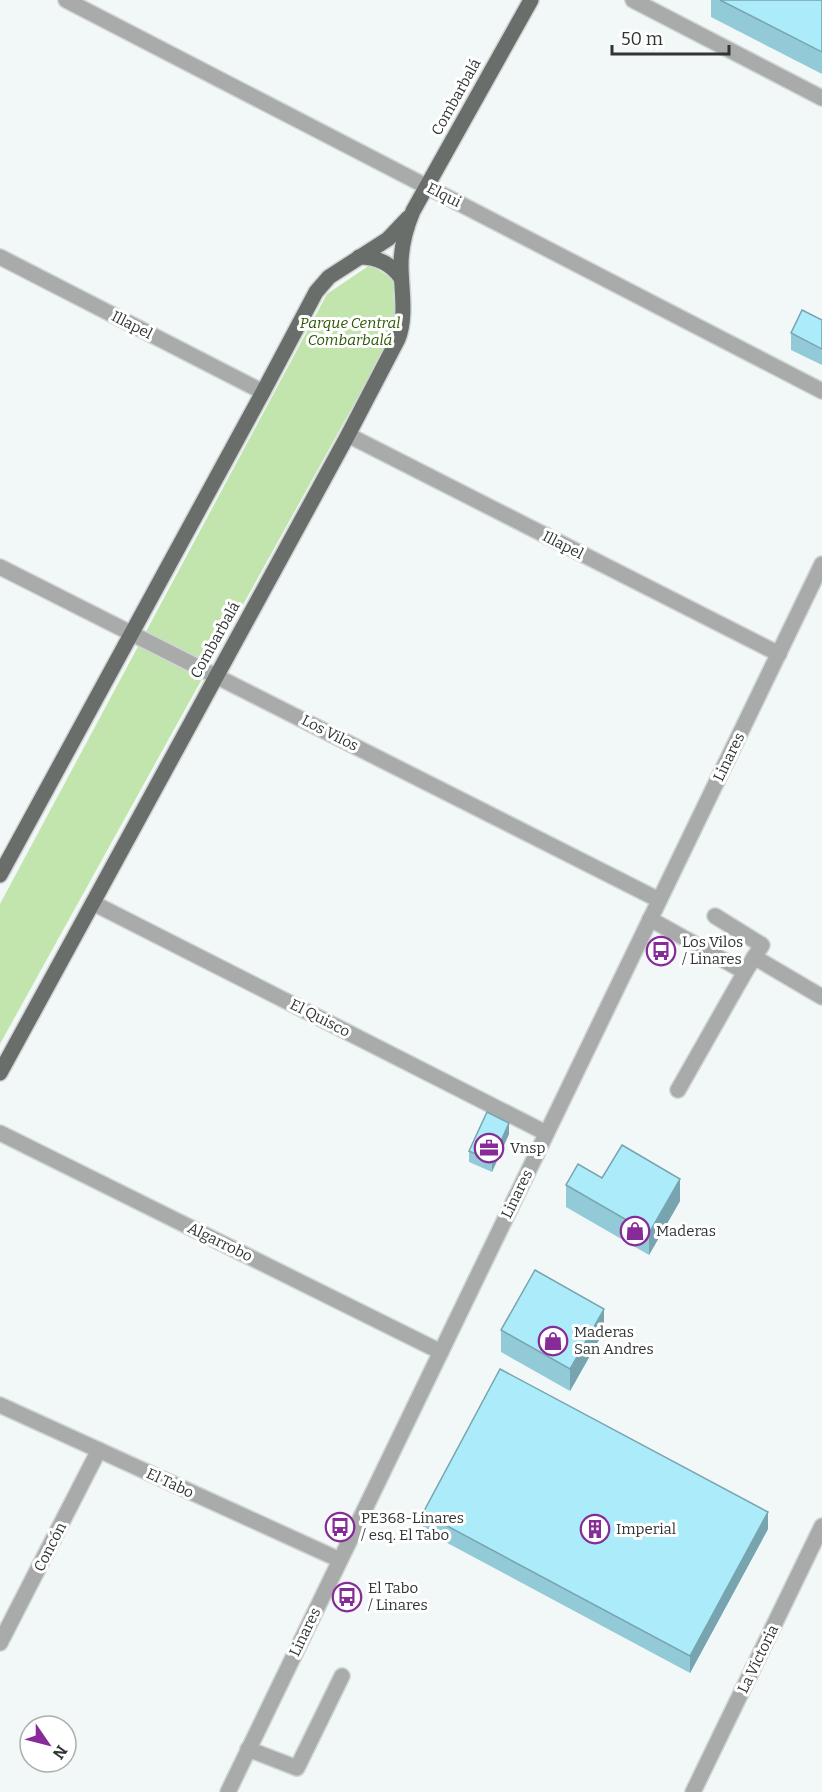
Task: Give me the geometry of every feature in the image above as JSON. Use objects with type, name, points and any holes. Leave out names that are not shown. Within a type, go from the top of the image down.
[{"type":"main road","name":"Combarbalá","points":[[0,875],[4,858],[132,633],[316,292],[329,277],[388,239],[413,211],[531,0]]},
{"type":"main road","name":"Combarbalá","points":[[0,1073],[348,435],[401,330],[403,246],[413,211]]},
{"type":"main road","points":[[359,257],[385,262],[401,278]]},
{"type":"street","name":"Elqui","points":[[66,0],[822,391]]},
{"type":"street","points":[[633,0],[822,98]]},
{"type":"street","name":"Illapel","points":[[0,257],[263,392]]},
{"type":"street","name":"Illapel","points":[[348,435],[779,654]]},
{"type":"street","name":"Linares","points":[[228,1792],[822,564]]},
{"type":"street","name":"Los Vilos","points":[[0,567],[659,900]]},
{"type":"street","name":"El Quisco","points":[[93,903],[546,1133]]},
{"type":"street","points":[[678,1090],[762,945],[715,916]]},
{"type":"street","points":[[650,919],[745,972]]},
{"type":"street","points":[[754,957],[822,997]]},
{"type":"street","name":"Algarrobo","points":[[0,1133],[441,1352]]},
{"type":"street","name":"El Tabo","points":[[0,1405],[340,1560]]},
{"type":"street","name":"Concón","points":[[0,1643],[99,1450]]},
{"type":"street","name":"La Victoria","points":[[693,1792],[822,1526]]},
{"type":"street","points":[[248,1749],[297,1768],[342,1676]]},
{"type":"green space","name":"Parque Central Combarbalá","points":[[370,265],[393,279],[395,330],[0,1044],[0,904],[327,294]]},
{"type":"building","points":[[720,0],[822,0],[822,52]]},
{"type":"building","points":[[802,310],[822,320],[822,349],[791,333]]},
{"type":"building","name":"Vnsp","points":[[487,1112],[509,1123],[492,1161],[469,1151]]},
{"type":"building","points":[[622,1145],[680,1179],[649,1233],[566,1185],[578,1164],[602,1178]]},
{"type":"building","name":"Maderas San Andres","points":[[535,1270],[604,1309],[570,1369],[501,1330]]},
{"type":"building","name":"Imperial","points":[[500,1369],[768,1512],[690,1656],[423,1513]]},
{"type":"place","name":"Los Vilos / Linares","points":[[661,951]]},
{"type":"place","name":"Vnsp","points":[[489,1148]]},
{"type":"place","name":"Maderas","points":[[635,1231]]},
{"type":"place","name":"Maderas San Andres","points":[[553,1341]]},
{"type":"place","name":"PE368-Linares / esq. El Tabo","points":[[340,1527]]},
{"type":"place","name":"Imperial","points":[[595,1529]]},
{"type":"place","name":"El Tabo / Linares","points":[[347,1597]]}]
